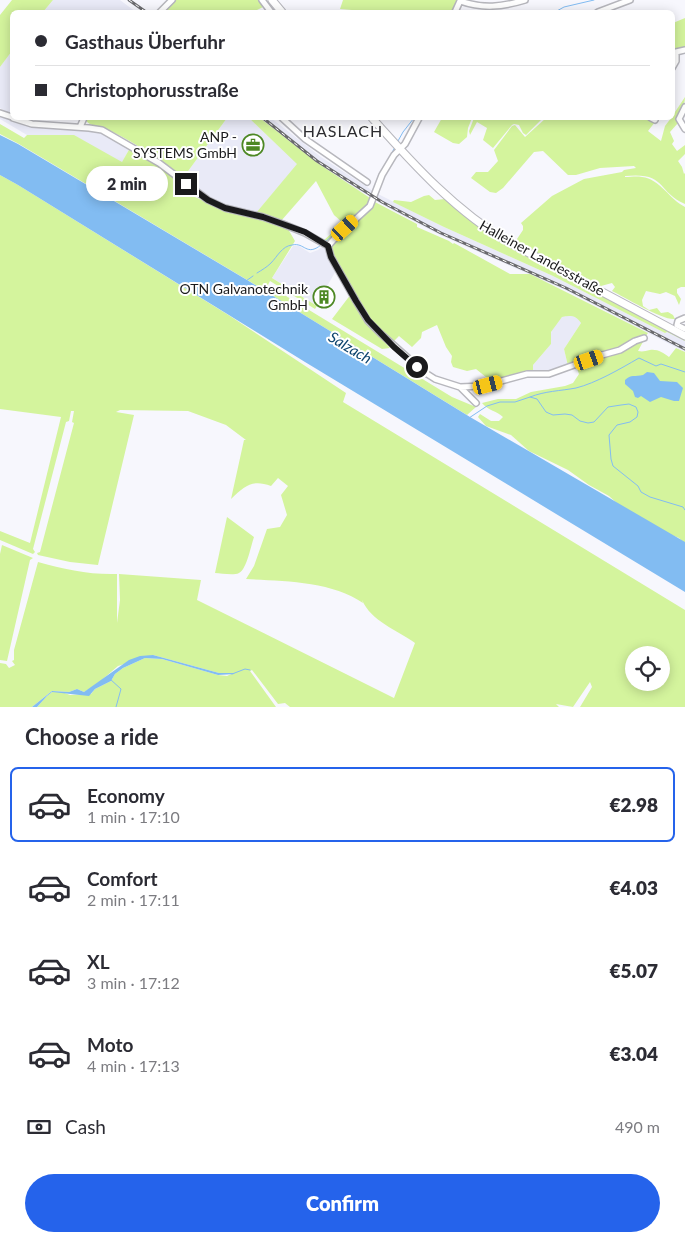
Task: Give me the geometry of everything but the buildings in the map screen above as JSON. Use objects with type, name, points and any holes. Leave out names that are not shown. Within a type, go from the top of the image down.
[{"type":"main road","points":[[272,0],[280,10]]},
{"type":"main road","name":"Halleiner Landesstraße","points":[[374,120],[461,208],[499,237],[685,336]]},
{"type":"street","points":[[162,10],[172,0]]},
{"type":"street","points":[[456,10],[460,1],[486,7],[525,0]]},
{"type":"street","points":[[603,10],[630,0]]},
{"type":"street","points":[[675,63],[676,52],[685,50]]},
{"type":"street","points":[[685,107],[679,120],[685,129]]},
{"type":"street","points":[[21,120],[32,124],[94,128],[111,134],[166,169],[208,200],[225,208],[263,217],[305,232],[328,246],[331,257],[368,320],[380,334],[424,372],[435,379],[460,387],[483,386],[527,374],[549,374],[620,350],[634,341],[644,338]]},
{"type":"street","points":[[80,127],[83,120]]},
{"type":"street","points":[[284,120],[318,148],[367,182]]},
{"type":"street","points":[[328,246],[336,236],[370,206],[378,182],[389,162],[398,146],[405,144],[418,120]]},
{"type":"street","points":[[685,318],[678,321],[677,325],[685,329]]},
{"type":"street","points":[[460,387],[476,403]]},
{"type":"shaded area","points":[[53,0],[120,0],[133,10],[45,10]]},
{"type":"shaded area","points":[[10,54],[10,114],[0,108],[0,67]]},
{"type":"shaded area","points":[[0,115],[31,126],[97,131],[130,148],[110,184],[67,135],[27,135],[0,119]]},
{"type":"shaded area","points":[[226,120],[251,120],[298,164],[256,213],[222,204],[203,195],[183,178]]},
{"type":"shaded area","points":[[263,120],[274,120],[321,157],[376,193],[444,227],[553,276],[665,333],[667,332],[685,341],[685,352],[565,290],[440,235],[392,210],[332,174]]},
{"type":"shaded area","points":[[293,246],[299,246],[310,253],[323,246],[337,269],[316,305],[272,278]]},
{"type":"shaded area","points":[[571,315],[579,319],[581,323],[564,349],[568,366],[548,373],[533,373],[533,365],[551,344],[552,329],[562,317]]},
{"type":"green space","points":[[12,0],[53,0],[45,10],[10,10],[10,54],[0,67],[0,15]]},
{"type":"green space","points":[[176,0],[258,0],[263,7],[257,10],[167,10]]},
{"type":"green space","points":[[343,0],[459,0],[455,10],[340,9]]},
{"type":"green space","points":[[685,18],[685,48],[675,50],[675,22]]},
{"type":"green space","points":[[685,97],[678,123],[670,132],[674,141],[672,144],[677,151],[685,145],[685,154],[678,161],[685,173],[685,204],[669,194],[655,180],[638,176],[625,177],[642,177],[654,181],[674,199],[685,207],[685,287],[677,289],[681,299],[679,305],[675,296],[666,292],[660,294],[646,291],[642,300],[643,306],[649,310],[657,308],[661,313],[668,312],[673,315],[675,319],[653,313],[612,291],[615,287],[612,283],[601,286],[517,242],[523,230],[521,223],[552,196],[584,179],[636,168],[634,166],[600,168],[576,175],[568,175],[543,151],[534,152],[503,188],[496,193],[490,192],[471,178],[476,172],[488,172],[498,161],[494,150],[512,126],[515,125],[525,137],[544,120],[652,120],[655,122],[648,131],[661,141],[665,126],[670,120],[675,120],[675,112]]},
{"type":"green space","points":[[226,120],[183,178],[127,139],[86,121]]},
{"type":"green space","points":[[251,120],[263,120],[316,162],[370,198],[363,210],[327,243],[323,241],[343,223],[334,215],[316,181],[281,221],[256,213],[297,164]]},
{"type":"green space","points":[[441,120],[471,120],[467,137],[459,144],[453,143],[434,132]]},
{"type":"green space","points":[[473,120],[541,120],[526,135],[519,125],[512,125],[493,148],[483,140],[487,128],[477,122],[470,135],[469,131]]},
{"type":"green space","points":[[0,124],[24,138],[27,135],[74,135],[122,162],[130,148],[169,174],[195,197],[224,210],[263,219],[288,229],[295,241],[272,278],[317,306],[315,309],[270,281],[268,285],[452,397],[476,407],[467,415],[244,278],[0,134]]},
{"type":"green space","points":[[0,175],[230,316],[346,393],[343,402],[685,610],[685,707],[580,707],[592,687],[590,682],[573,707],[556,704],[559,707],[290,707],[285,703],[278,704],[252,670],[250,671],[276,707],[37,707],[52,692],[62,692],[70,695],[91,694],[95,689],[111,681],[115,674],[123,668],[145,658],[162,659],[218,675],[227,676],[233,673],[219,673],[153,655],[118,666],[96,685],[84,692],[77,689],[69,692],[52,691],[32,707],[0,707],[0,663],[6,664],[9,668],[15,665],[12,661],[14,660],[14,650],[38,562],[77,571],[117,574],[117,623],[120,600],[119,574],[201,580],[197,600],[394,698],[415,643],[378,619],[362,600],[363,603],[337,590],[322,586],[276,580],[246,579],[254,566],[267,529],[280,527],[287,515],[281,495],[288,486],[278,478],[271,486],[259,483],[249,485],[240,490],[231,499],[244,440],[246,440],[226,425],[188,411],[120,410],[116,412],[134,415],[98,565],[70,562],[38,555],[37,553],[40,552],[74,423],[72,422],[74,411],[71,411],[69,421],[66,422],[33,549],[35,552],[33,554],[0,540],[0,531],[30,543],[61,417],[0,409]]},
{"type":"green space","points":[[429,195],[435,200],[445,199],[470,220],[685,339],[685,341],[667,332],[665,333],[553,276],[393,202],[394,200],[411,202]]},
{"type":"green space","points":[[373,201],[417,224],[417,227],[454,243],[510,274],[530,274],[648,333],[645,337],[620,349],[568,366],[564,349],[581,323],[573,316],[562,317],[551,332],[551,344],[533,365],[533,373],[492,382],[476,369],[467,371],[453,367],[451,362],[452,356],[437,325],[422,332],[421,338],[412,347],[399,336],[392,343],[360,306],[330,248]]},
{"type":"green space","points":[[351,294],[366,320],[390,348],[382,349],[332,319]]},
{"type":"green space","points":[[645,338],[638,351],[656,350],[669,357],[676,348],[685,352],[685,544],[679,538],[619,505],[609,496],[568,470],[529,451],[511,435],[486,426],[478,417],[480,414],[491,421],[499,421],[503,417],[482,403],[498,399],[516,399],[531,392],[573,383],[579,374],[576,366]]},
{"type":"green space","points":[[227,517],[254,537],[244,567],[242,571],[236,574],[215,573]]},
{"type":"green space","points":[[2,545],[33,558],[30,560],[7,661],[0,660],[0,554]]},
{"type":"water","name":"Salzach","points":[[0,135],[247,280],[470,417],[685,542],[685,592],[0,175]]},
{"type":"water","points":[[647,372],[654,373],[660,381],[677,382],[683,388],[679,401],[661,397],[650,402],[641,396],[635,397],[633,391],[625,384],[625,380],[631,376],[643,375]]},
{"type":"water","points":[[153,655],[219,673],[235,674],[218,675],[162,659],[145,658],[123,668],[115,674],[111,681],[95,689],[89,696],[52,692],[37,707],[32,707],[52,691],[69,692],[77,689],[84,692],[129,660],[140,656]]},
{"type":"waterway","points":[[559,10],[594,0]]},
{"type":"waterway","points":[[398,141],[412,120]]},
{"type":"waterway","points":[[385,166],[395,147]]},
{"type":"waterway","points":[[371,197],[379,176]]},
{"type":"waterway","points":[[356,214],[361,210]]},
{"type":"waterway","points":[[325,242],[354,217]]},
{"type":"waterway","points":[[257,273],[288,246],[300,245],[312,250],[321,245]]},
{"type":"waterway","points":[[246,281],[253,276]]},
{"type":"waterway","points":[[530,397],[541,393],[584,386],[639,358],[656,366],[661,364],[685,372]]},
{"type":"waterway","points":[[469,418],[487,406],[500,402],[515,402],[530,397],[537,399],[546,412],[553,415],[572,415],[580,421],[588,423],[594,422],[608,407],[629,404],[636,407],[637,417],[630,422],[617,425],[609,435],[613,466],[638,486],[641,492],[650,497],[683,507],[685,510]]},
{"type":"waterway","points":[[232,674],[245,669],[250,670]]},
{"type":"waterway","points":[[110,679],[121,689],[116,707]]},
{"type":"railway","points":[[129,0],[143,10]]},
{"type":"railway","points":[[266,120],[317,161],[382,202],[441,233],[566,288],[685,349]]},
{"type":"place","name":"ANP - SYSTEMS GmbH","points":[[253,145]]},
{"type":"place","name":"OTN Galvanotechnik GmbH","points":[[324,297]]},
{"type":"district","name":"HASLACH","points":[[343,131]]},
{"type":"route","points":[[186,184],[202,197],[225,208],[263,217],[305,232],[328,246],[331,257],[368,320],[380,334],[417,367]]}]
